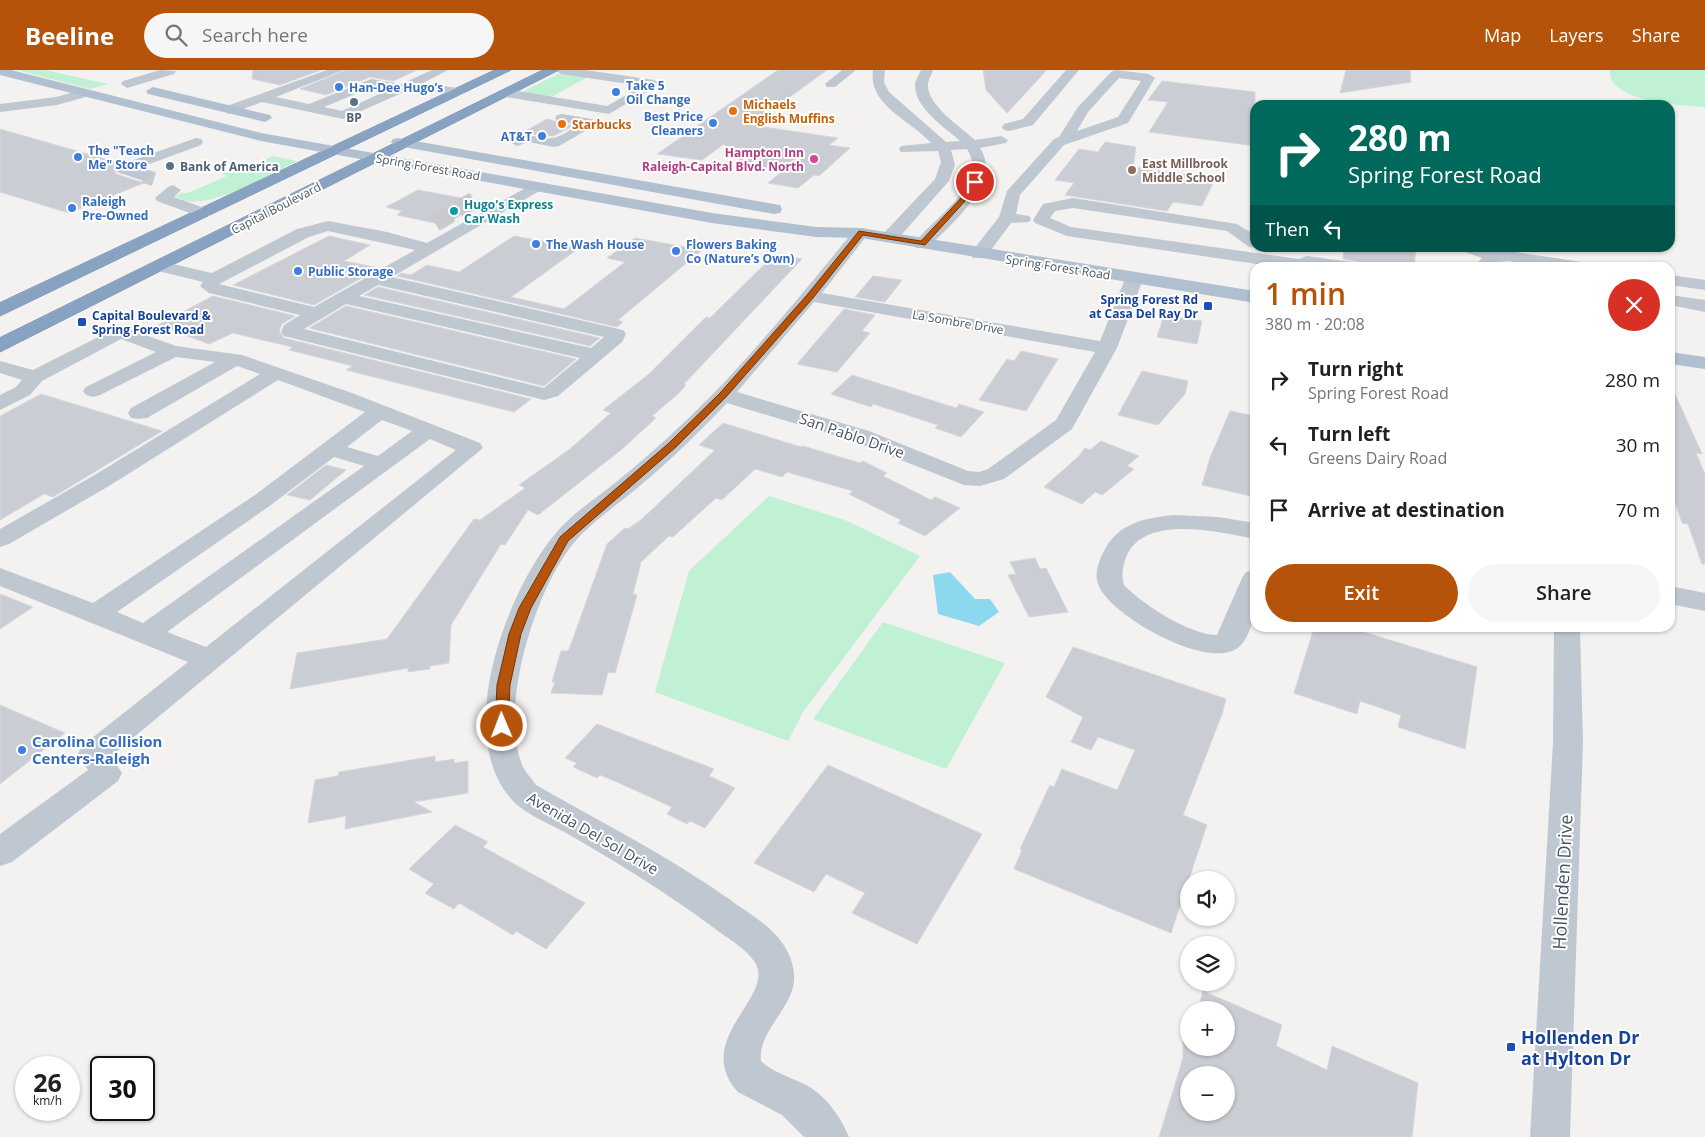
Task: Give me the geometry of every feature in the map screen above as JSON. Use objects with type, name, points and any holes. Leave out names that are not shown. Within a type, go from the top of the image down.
[{"type":"highway","name":"Capital Boulevard","points":[[0,310],[505,70]]},
{"type":"highway","name":"Capital Boulevard","points":[[0,346],[553,70]]},
{"type":"main road","name":"Spring Forest Road","points":[[0,71],[242,133],[536,187],[741,222],[816,232],[861,233],[979,254],[1250,296]]},
{"type":"main road","points":[[88,94],[122,83],[278,121]]},
{"type":"main road","name":"Spring Forest Road","points":[[346,133],[829,219],[861,233]]},
{"type":"main road","points":[[1675,359],[1705,363]]},
{"type":"street","points":[[229,110],[338,70],[354,73]]},
{"type":"street","points":[[374,70],[362,75],[408,85],[458,92]]},
{"type":"street","points":[[262,98],[343,115],[442,70]]},
{"type":"street","points":[[506,93],[609,110],[654,84],[562,70]]},
{"type":"street","points":[[831,84],[850,70]]},
{"type":"street","points":[[879,70],[876,77],[880,89],[942,147],[948,160],[944,176],[889,238]]},
{"type":"street","points":[[922,244],[964,199],[975,182],[980,168],[979,158],[972,145],[938,115],[927,102],[922,90],[924,74],[927,70]]},
{"type":"street","points":[[1009,126],[1028,122],[1073,70]]},
{"type":"street","points":[[122,83],[170,71]]},
{"type":"street","points":[[979,254],[1007,218],[1012,194],[1037,164],[1059,142],[1123,120],[1149,78],[1116,74],[1083,110],[1065,139]]},
{"type":"street","points":[[594,86],[611,77]]},
{"type":"street","points":[[310,108],[371,83],[408,85]]},
{"type":"street","points":[[563,103],[579,94]]},
{"type":"street","points":[[517,142],[526,138],[554,143],[592,123],[549,116]]},
{"type":"street","points":[[906,149],[972,145],[1001,140]]},
{"type":"street","points":[[144,176],[122,169],[196,142]]},
{"type":"street","points":[[172,186],[163,198],[204,213]]},
{"type":"street","points":[[375,279],[616,334],[615,338],[551,392],[544,394],[291,332],[291,329],[316,313],[428,248],[536,187]]},
{"type":"street","points":[[1041,220],[1049,207],[1073,203],[1231,227],[1250,240]]},
{"type":"street","points":[[1007,218],[1041,220],[1067,231],[1281,262]]},
{"type":"street","points":[[316,313],[209,286],[214,279],[303,233],[328,226],[386,237],[428,248]]},
{"type":"street","name":"Avenida Del Sol Drive","points":[[829,1137],[817,1120],[796,1102],[756,1081],[743,1067],[742,1048],[774,988],[775,964],[767,948],[698,895],[525,794],[515,785],[504,761],[501,704],[508,661],[525,608],[564,539],[673,445],[723,395],[810,296],[861,233]]},
{"type":"street","points":[[1271,252],[1287,258],[1315,262]]},
{"type":"street","points":[[1481,252],[1494,257],[1521,257],[1551,262]]},
{"type":"street","points":[[1488,262],[1494,257]]},
{"type":"street","points":[[160,266],[214,279]]},
{"type":"street","points":[[1107,348],[1134,279]]},
{"type":"street","points":[[1675,281],[1705,285]]},
{"type":"street","name":"La Sombre Drive","points":[[810,296],[1107,348]]},
{"type":"street","points":[[343,298],[594,355]]},
{"type":"street","points":[[1675,301],[1705,306]]},
{"type":"street","points":[[0,404],[23,391],[35,377],[120,332],[173,351],[235,359],[380,411],[472,448],[94,754],[107,773],[0,852]]},
{"type":"street","name":"San Pablo Drive","points":[[723,395],[861,436],[964,478],[980,479],[996,474],[1064,424],[1107,348]]},
{"type":"street","points":[[93,391],[173,351]]},
{"type":"street","points":[[139,413],[235,359]]},
{"type":"street","points":[[0,367],[35,377]]},
{"type":"street","points":[[0,539],[101,481],[276,373]]},
{"type":"street","points":[[96,614],[263,500],[380,411]]},
{"type":"street","points":[[145,635],[428,430]]},
{"type":"street","points":[[332,449],[381,464]]},
{"type":"street","points":[[263,500],[312,514]]},
{"type":"street","points":[[1250,530],[1186,521],[1142,528],[1122,542],[1113,554],[1108,575],[1112,587],[1122,600],[1144,616],[1211,645],[1223,645],[1231,639],[1250,591]]},
{"type":"street","points":[[0,576],[211,660]]},
{"type":"street","points":[[1675,596],[1705,602]]},
{"type":"street","name":"Hollenden Drive","points":[[1550,1137],[1568,742],[1568,632]]},
{"type":"lane","points":[[0,108],[57,101],[88,94]]},
{"type":"green space","points":[[17,70],[45,70],[108,84],[90,89]]},
{"type":"green space","points":[[1610,70],[1705,70],[1705,107],[1675,104],[1675,100],[1648,100],[1641,98],[1619,88],[1610,77]]},
{"type":"green space","points":[[560,73],[588,77],[551,97],[520,93]]},
{"type":"green space","points":[[273,156],[297,161],[254,183],[218,197],[202,201],[187,201],[176,196],[181,193],[188,193],[227,176],[222,174],[225,172],[237,172]]},
{"type":"green space","points":[[769,496],[845,520],[920,556],[803,712],[788,741],[655,692],[689,571]]},
{"type":"green space","points":[[883,622],[1005,663],[946,769],[813,719]]},
{"type":"water","points":[[950,572],[975,599],[990,599],[999,612],[979,626],[938,614],[933,575]]},
{"type":"building","points":[[253,70],[321,70],[280,85],[252,79]]},
{"type":"building","points":[[346,70],[417,70],[393,81],[370,77],[326,95],[300,89]]},
{"type":"building","points":[[778,70],[827,70],[751,125],[838,138],[829,145],[850,148],[819,176],[814,175],[798,188],[768,183],[784,170],[744,164],[724,144],[702,160],[657,154]]},
{"type":"building","points":[[983,70],[1047,70],[1007,113],[986,90]]},
{"type":"building","points":[[1346,70],[1410,70],[1411,82],[1340,93]]},
{"type":"building","points":[[1162,81],[1255,92],[1255,100],[1250,100],[1250,145],[1149,132],[1168,102],[1148,100]]},
{"type":"building","points":[[547,119],[573,126],[553,136],[522,133]]},
{"type":"building","points":[[0,129],[119,163],[113,168],[116,174],[144,183],[69,213],[0,192]]},
{"type":"building","points":[[1105,142],[1136,147],[1133,167],[1215,179],[1202,206],[1173,202],[1167,211],[1065,195],[1074,183],[1055,180],[1079,149],[1098,152]]},
{"type":"building","points":[[418,190],[483,202],[444,225],[397,215],[402,211],[386,207]]},
{"type":"building","points":[[329,236],[370,245],[344,261],[379,268],[314,305],[233,285]]},
{"type":"building","points":[[514,236],[579,248],[511,297],[564,309],[625,262],[607,258],[635,238],[702,250],[618,320],[623,322],[617,327],[397,276],[402,273],[411,275],[427,265],[459,272]]},
{"type":"building","points":[[1344,252],[1416,252],[1415,262],[1360,262],[1343,259]]},
{"type":"building","points":[[775,254],[802,259],[684,384],[686,385],[679,393],[652,416],[656,418],[621,450],[538,515],[528,510],[505,545],[501,544],[451,625],[449,663],[430,666],[430,669],[408,672],[408,668],[290,689],[297,653],[387,639],[474,519],[480,520],[525,488],[519,485],[570,449],[611,413],[603,410],[649,374],[706,317],[710,318]]},
{"type":"building","points":[[873,276],[902,280],[885,302],[855,297]]},
{"type":"building","points":[[378,287],[600,338],[590,346],[364,295]]},
{"type":"building","points":[[213,296],[295,316],[282,324],[279,331],[284,338],[531,399],[514,412],[346,370],[353,366],[289,350],[292,347],[233,333],[209,344],[158,325]]},
{"type":"building","points":[[346,306],[576,359],[544,386],[309,328]]},
{"type":"building","points":[[844,309],[875,315],[862,331],[870,333],[837,372],[797,364]]},
{"type":"building","points":[[1164,315],[1202,321],[1197,344],[1157,337]]},
{"type":"building","points":[[1021,351],[1058,359],[1026,411],[979,400],[1007,359],[1014,361]]},
{"type":"building","points":[[1142,371],[1188,381],[1185,394],[1158,425],[1118,415]]},
{"type":"building","points":[[852,375],[956,408],[959,404],[984,412],[961,437],[935,428],[938,425],[873,404],[871,407],[831,394]]},
{"type":"building","points":[[41,394],[162,431],[53,497],[44,494],[0,520],[0,416]]},
{"type":"building","points":[[1675,394],[1702,454],[1696,453],[1705,474],[1705,564],[1702,564],[1688,524],[1682,523],[1675,503]]},
{"type":"building","points":[[1230,411],[1250,415],[1250,496],[1202,485],[1210,458]]},
{"type":"building","points":[[723,423],[801,447],[860,463],[863,461],[887,473],[883,476],[931,500],[935,497],[960,508],[925,536],[898,523],[901,520],[849,494],[853,491],[787,472],[782,477],[755,469],[722,500],[716,498],[673,537],[669,536],[641,562],[633,594],[637,595],[615,673],[608,672],[602,695],[551,693],[555,682],[552,682],[561,651],[568,651],[570,647],[607,544],[625,528],[628,529],[642,519],[715,450],[699,445]]},
{"type":"building","points":[[1101,441],[1139,456],[1127,466],[1134,469],[1102,495],[1095,492],[1082,504],[1044,487],[1079,456],[1085,448],[1090,450]]},
{"type":"building","points":[[326,465],[346,470],[310,500],[287,495]]},
{"type":"building","points":[[1035,558],[1040,569],[1046,568],[1068,612],[1029,617],[1008,575],[1016,574],[1010,562]]},
{"type":"building","points":[[0,594],[33,607],[0,629]]},
{"type":"building","points":[[1313,632],[1364,632],[1477,667],[1465,749],[1398,727],[1401,715],[1360,701],[1357,714],[1294,693]]},
{"type":"building","points":[[1073,647],[1226,699],[1183,815],[1207,825],[1192,871],[1180,871],[1180,906],[1171,933],[1014,869],[1022,850],[1020,849],[1050,785],[1054,787],[1062,769],[1117,790],[1135,750],[1098,737],[1091,750],[1071,742],[1083,717],[1046,697]]},
{"type":"building","name":"Carolina Collision Centers-Raleigh","points":[[0,705],[65,733],[0,784]]},
{"type":"building","points":[[597,724],[714,769],[709,776],[735,788],[705,828],[690,821],[687,824],[667,814],[672,807],[600,775],[597,778],[573,767],[577,763],[565,758]]},
{"type":"building","points":[[435,756],[435,762],[454,759],[454,763],[468,761],[468,793],[414,802],[432,812],[345,829],[346,816],[308,823],[315,780],[338,776],[339,772]]},
{"type":"building","points":[[828,765],[982,834],[917,944],[852,913],[865,893],[826,874],[814,892],[754,863]]},
{"type":"building","points":[[455,825],[488,842],[483,847],[585,903],[546,949],[516,931],[513,935],[459,903],[454,909],[425,893],[434,884],[409,869]]},
{"type":"building","points":[[1203,991],[1226,1001],[1200,1001]]},
{"type":"building","points":[[1235,1005],[1282,1025],[1276,1046],[1327,1070],[1332,1046],[1418,1083],[1412,1137],[1159,1137],[1180,1068],[1180,1121],[1235,1121],[1235,1066],[1181,1066],[1183,1056],[1235,1056]]},
{"type":"tunnel","points":[[144,176],[154,179]]},
{"type":"tunnel","points":[[435,223],[475,200]]},
{"type":"place","name":"Han-Dee Hugo’s","points":[[339,87]]},
{"type":"place","name":"Take 5 Oil Change","points":[[616,92]]},
{"type":"place","name":"BP","points":[[354,102]]},
{"type":"place","name":"Michaels English Muffins","points":[[733,111]]},
{"type":"place","name":"Best Price Cleaners","points":[[713,123]]},
{"type":"place","name":"Starbucks","points":[[562,124]]},
{"type":"place","name":"AT&T","points":[[542,136]]},
{"type":"place","name":"The \"Teach Me\" Store","points":[[78,157]]},
{"type":"place","name":"Hampton Inn Raleigh-Capital Blvd. North","points":[[814,159]]},
{"type":"place","name":"Bank of America","points":[[170,166]]},
{"type":"place","name":"East Millbrook Middle School","points":[[1132,170]]},
{"type":"place","name":"Raleigh Pre-Owned","points":[[72,208]]},
{"type":"place","name":"Hugo's Express Car Wash","points":[[454,211]]},
{"type":"place","name":"The Wash House","points":[[536,244]]},
{"type":"place","name":"Flowers Baking Co (Nature’s Own)","points":[[676,251]]},
{"type":"place","name":"Public Storage","points":[[298,271]]},
{"type":"place","name":"Spring Forest Rd at Casa Del Ray Dr","points":[[1208,306]]},
{"type":"place","name":"Capital Boulevard & Spring Forest Road","points":[[82,322]]},
{"type":"place","name":"Carolina Collision Centers-Raleigh","points":[[22,750]]},
{"type":"place","name":"Hollenden Dr at Hylton Dr","points":[[1511,1047]]},
{"type":"route","points":[[502,726],[501,704],[508,661],[515,634],[525,608],[564,539],[673,445],[723,395],[810,296],[861,233],[922,244],[964,199],[975,182]]}]
